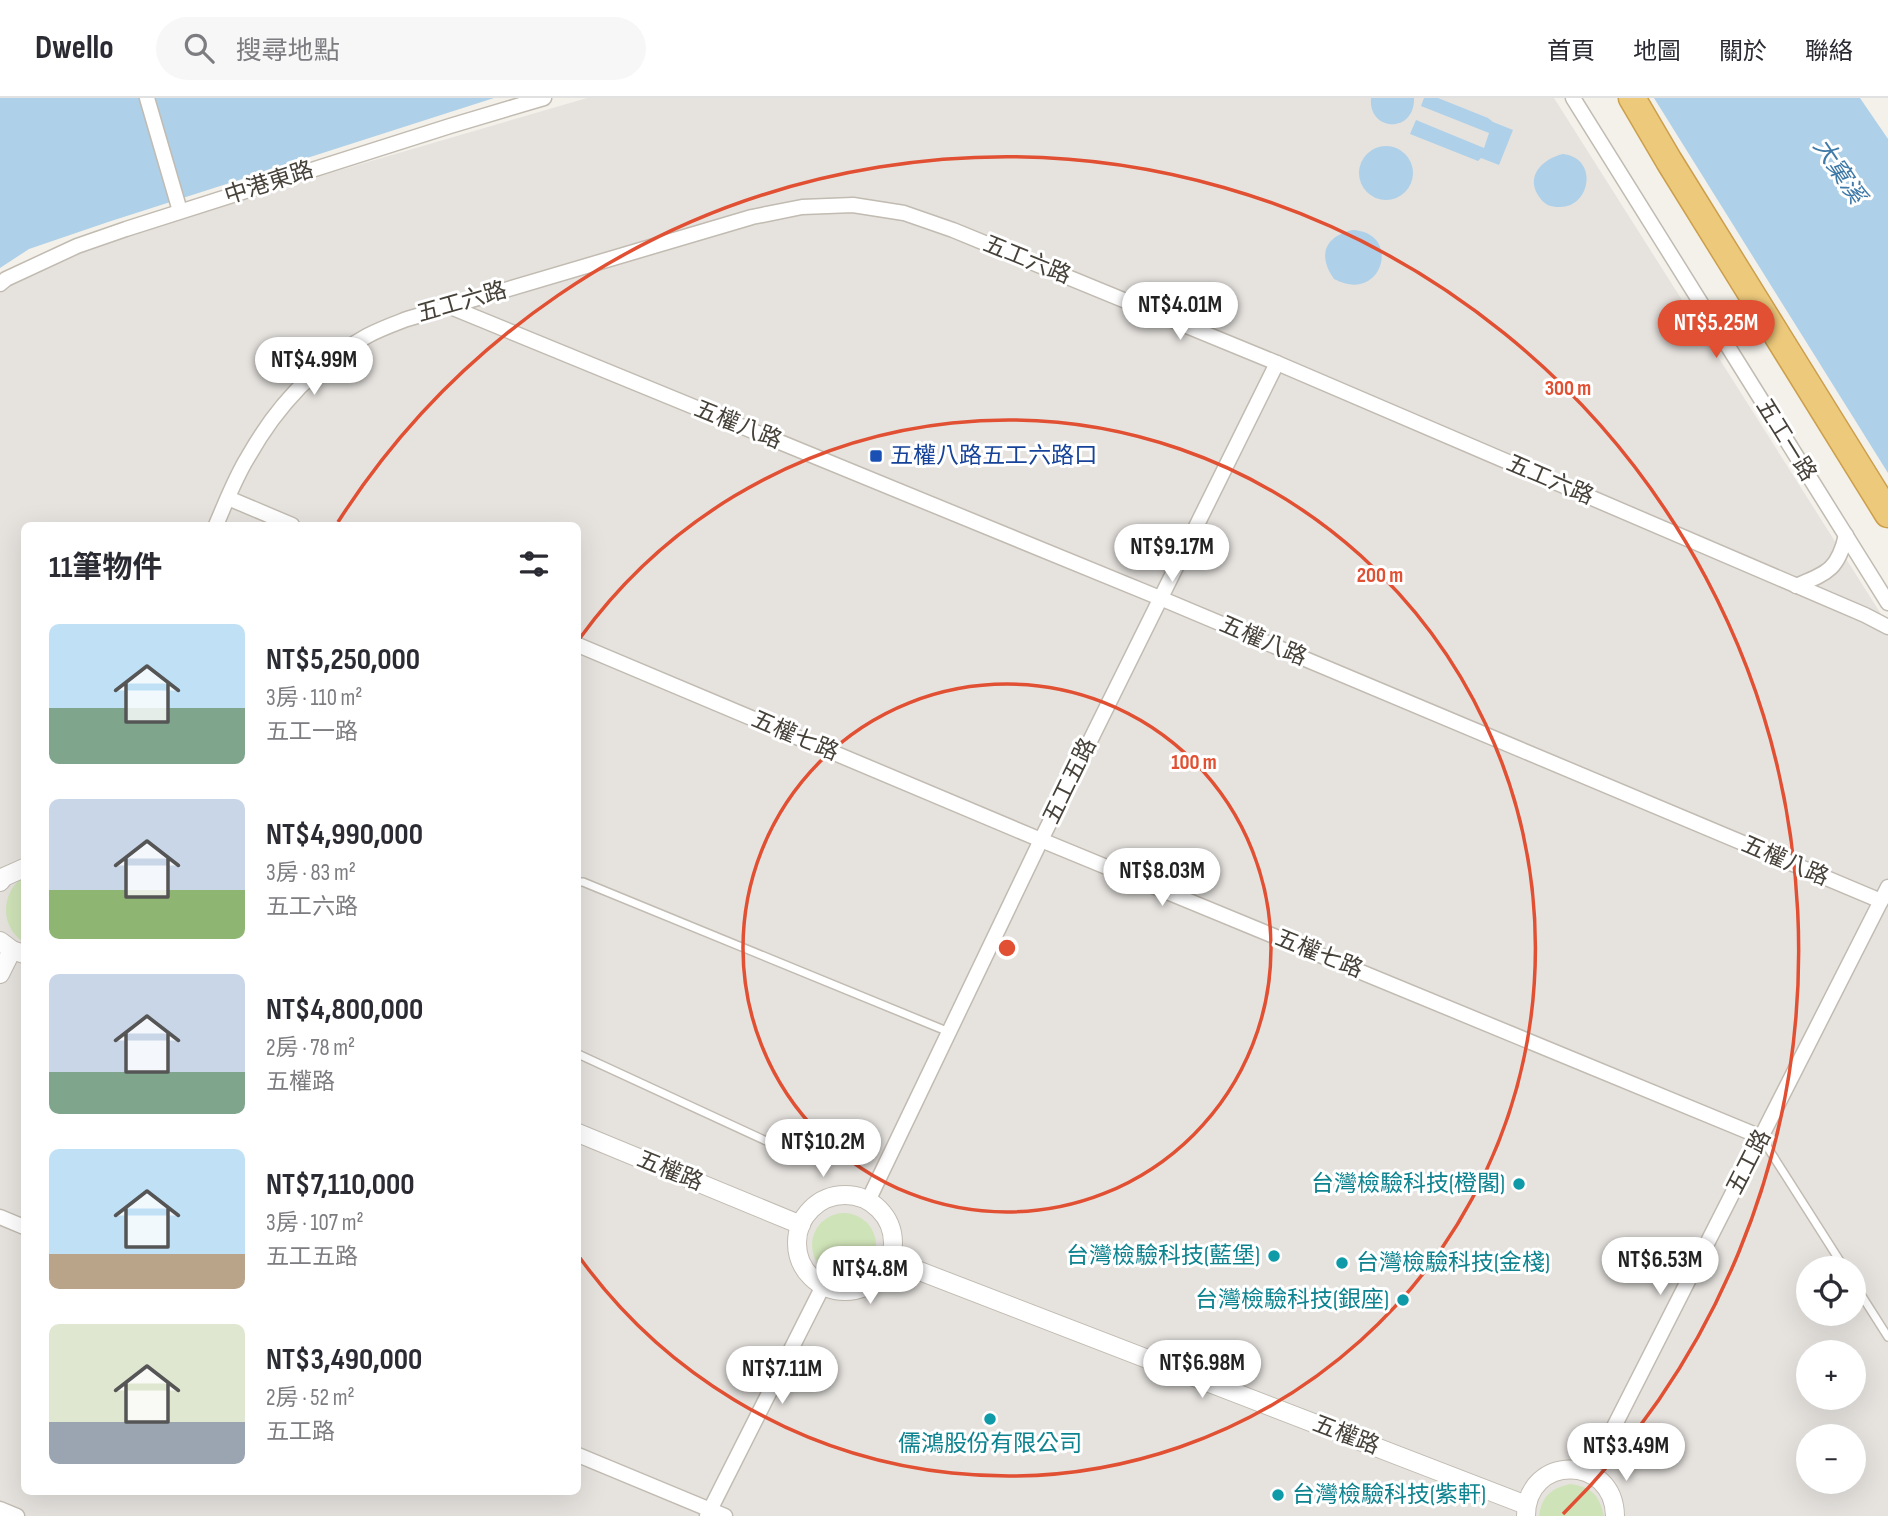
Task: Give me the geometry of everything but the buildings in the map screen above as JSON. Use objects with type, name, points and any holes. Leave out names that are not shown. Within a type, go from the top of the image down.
[{"type":"highway","points":[[1632,98],[1888,514]]},
{"type":"street","points":[[147,98],[179,206]]},
{"type":"street","name":"中港東路","points":[[0,284],[77,246],[179,206],[544,98]]},
{"type":"street","name":"五工一路","points":[[1573,98],[1888,603]]},
{"type":"street","name":"五工六路","points":[[217,522],[247,459],[270,422],[298,388],[330,360],[367,336],[407,318],[752,217],[802,207],[853,205],[904,213],[953,230],[1277,363],[1888,627]]},
{"type":"street","name":"五權八路","points":[[448,306],[1160,598],[1881,901]]},
{"type":"street","name":"五工五路","points":[[868,1201],[1041,840],[1277,363]]},
{"type":"street","points":[[228,498],[285,522]]},
{"type":"street","points":[[1796,586],[1818,578],[1833,568],[1842,553],[1846,535]]},
{"type":"street","name":"五權七路","points":[[581,646],[1041,840],[1761,1137]]},
{"type":"street","points":[[1,878],[21,870]]},
{"type":"street","name":"五工路","points":[[1590,1474],[1888,887]]},
{"type":"street","points":[[0,974],[12,949]]},
{"type":"street","name":"五權路","points":[[581,1134],[801,1225]]},
{"type":"street","points":[[856,1196],[868,1201],[879,1209],[887,1220],[892,1233],[891,1260],[875,1282],[863,1288],[850,1292],[823,1286],[803,1266],[798,1239],[801,1225],[817,1204],[829,1197],[856,1196]]},
{"type":"street","points":[[0,1217],[21,1226]]},
{"type":"street","name":"五權路","points":[[891,1260],[1526,1510]]},
{"type":"street","points":[[709,1513],[823,1286]]},
{"type":"street","points":[[581,1456],[709,1513],[725,1516]]},
{"type":"street","points":[[1526,1510],[1530,1494],[1536,1484],[1546,1476],[1556,1471],[1579,1470],[1600,1480],[1608,1490],[1615,1516]]},
{"type":"street","points":[[0,1509],[17,1516]]},
{"type":"lane","points":[[581,882],[949,1032]]},
{"type":"lane","points":[[581,1055],[803,1158]]},
{"type":"lane","points":[[1761,1137],[1837,1256]]},
{"type":"lane","points":[[1866,1302],[1888,1337]]},
{"type":"shaded area","points":[[587,98],[1554,98],[1888,625],[1888,1516],[0,1516],[0,293],[15,280],[62,257],[131,231]]},
{"type":"green space","points":[[21,880],[21,940],[10,928],[6,910],[10,892]]},
{"type":"green space","points":[[838,1213],[850,1213],[867,1222],[874,1233],[874,1257],[867,1268],[850,1277],[838,1277],[826,1272],[817,1263],[812,1251],[812,1239],[817,1227],[826,1218]]},
{"type":"green space","points":[[1570,1484],[1593,1493],[1600,1502],[1604,1516],[1539,1516],[1542,1503],[1548,1494]]},
{"type":"water","points":[[0,98],[494,98],[29,249],[0,268]]},
{"type":"water","points":[[1371,98],[1414,98],[1407,118],[1392,124],[1377,117],[1372,109]]},
{"type":"water","points":[[1424,98],[1438,98],[1513,130],[1499,165],[1481,158],[1478,161],[1410,134],[1416,120],[1484,148],[1489,133],[1421,106]]},
{"type":"water","name":"大窠溪","points":[[1654,98],[1860,98],[1888,139],[1888,473]]},
{"type":"water","points":[[1386,146],[1405,154],[1413,173],[1405,192],[1386,200],[1367,192],[1359,173],[1367,154]]},
{"type":"water","points":[[1563,154],[1574,157],[1582,164],[1586,182],[1584,192],[1578,200],[1570,205],[1553,207],[1540,198],[1534,183],[1535,176],[1548,160]]},
{"type":"water","points":[[1353,230],[1369,234],[1378,243],[1382,254],[1374,276],[1364,283],[1351,284],[1334,279],[1326,262],[1325,255],[1330,242]]},
{"type":"place","name":"五權八路五工六路口","points":[[876,456]]},
{"type":"place","name":"台灣檢驗科技(橙閣)","points":[[1519,1184]]},
{"type":"place","name":"台灣檢驗科技(藍堡)","points":[[1274,1256]]},
{"type":"place","name":"台灣檢驗科技(金棧)","points":[[1342,1263]]},
{"type":"place","name":"台灣檢驗科技(銀座)","points":[[1403,1300]]},
{"type":"place","name":"儒鴻股份有限公司","points":[[990,1419]]},
{"type":"place","name":"台灣檢驗科技(紫軒)","points":[[1278,1495]]}]
